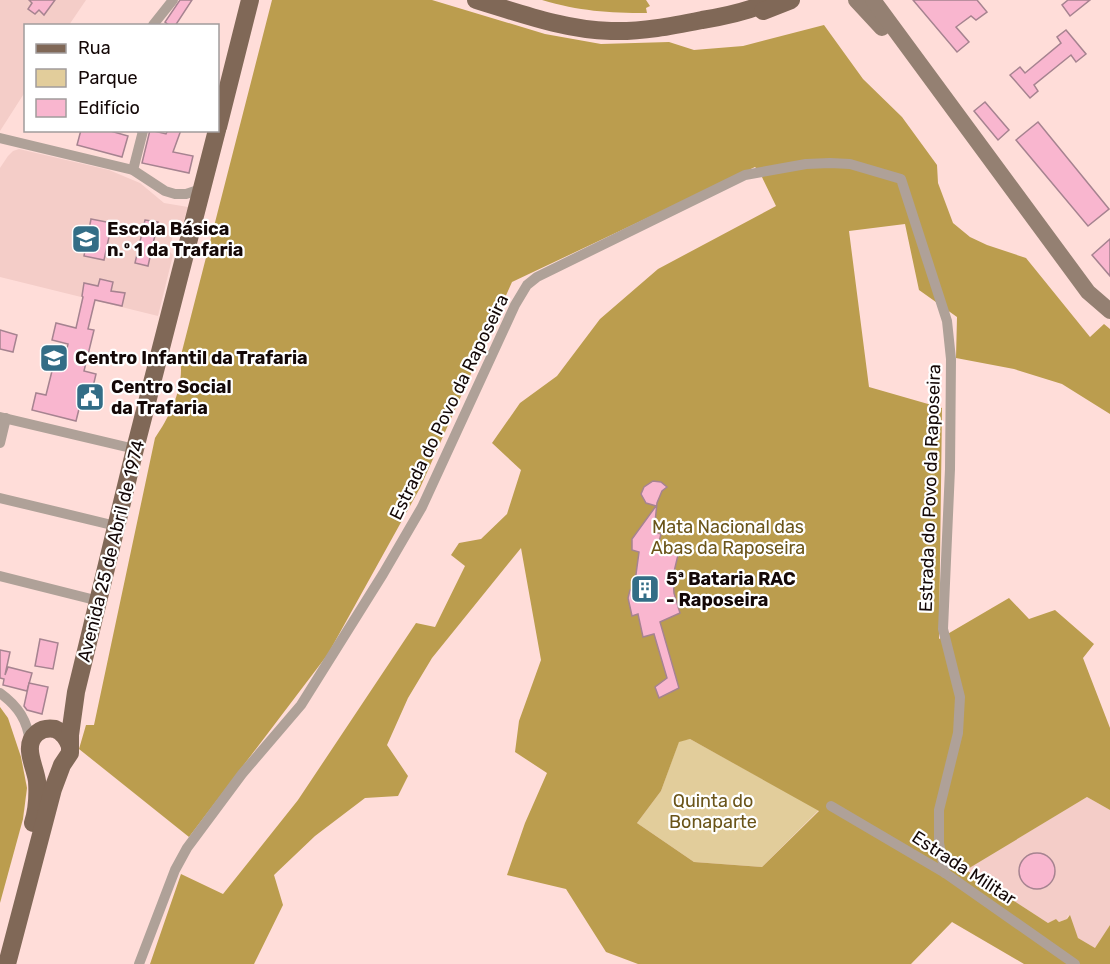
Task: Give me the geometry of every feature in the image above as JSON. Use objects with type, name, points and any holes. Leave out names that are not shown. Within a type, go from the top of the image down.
[{"type":"main road","name":"Avenida 25 de Abril de 1974","points":[[219,121],[250,0]]},
{"type":"main road","points":[[476,0],[534,18],[609,31],[651,30],[769,10],[790,0]]},
{"type":"main road","points":[[726,16],[773,0]]},
{"type":"main road","points":[[856,0],[927,75]]},
{"type":"main road","points":[[873,0],[1088,291],[1110,311]]},
{"type":"main road","name":"Avenida 25 de Abril de 1974","points":[[7,964],[53,789],[62,765],[67,759],[76,692],[216,132]]},
{"type":"main road","name":"Avenida 25 de Abril de 1974","points":[[31,751],[34,736],[40,731],[49,729],[63,718],[76,692]]},
{"type":"main road","points":[[49,729],[64,734],[70,746]]},
{"type":"main road","points":[[31,751],[42,768],[50,769],[62,765]]},
{"type":"main road","points":[[0,941],[34,819],[38,791],[31,751]]},
{"type":"street","points":[[154,24],[173,0]]},
{"type":"street","points":[[133,170],[143,132]]},
{"type":"street","points":[[0,138],[133,170],[175,194],[186,194],[201,189]]},
{"type":"street","name":"Estrada do Povo da Raposeira","points":[[139,964],[175,870],[188,848],[242,774],[301,705],[389,565],[422,507],[515,305],[527,285],[745,176],[806,164],[830,162],[850,164],[901,179],[947,321],[951,359],[950,470],[942,629],[960,697],[958,734],[939,810],[939,843],[945,873]]},
{"type":"street","points":[[0,443],[3,417],[135,449]]},
{"type":"street","points":[[0,498],[116,526]]},
{"type":"street","points":[[0,576],[99,601]]},
{"type":"street","points":[[0,693],[25,718],[31,751]]},
{"type":"street","points":[[25,718],[49,729]]},
{"type":"street","name":"Estrada Militar","points":[[831,806],[945,873],[1075,964]]},
{"type":"shaded area","points":[[0,0],[86,0],[70,24],[24,24],[24,94],[0,131]]},
{"type":"shaded area","name":"Escola Básica n.º 1 da Trafaria","points":[[19,149],[109,170],[140,183],[164,203],[188,207],[183,223],[176,228],[168,250],[173,255],[158,316],[0,277],[0,168],[13,151]]},
{"type":"shaded area","points":[[1087,797],[1110,810],[1110,925],[1096,949],[1078,938],[1068,915],[1067,919],[1059,922],[1056,919],[1048,923],[965,870]]},
{"type":"green space","name":"Mata Nacional das Abas da Raposeira","points":[[272,0],[432,0],[545,34],[601,44],[669,42],[694,50],[743,46],[824,25],[863,79],[902,117],[937,165],[938,183],[953,223],[970,237],[1026,258],[1090,337],[1104,324],[1110,329],[1110,414],[1062,384],[1014,369],[956,358],[957,317],[919,290],[905,224],[849,231],[869,387],[942,408],[939,639],[1009,598],[1029,619],[1055,610],[1094,644],[1083,658],[1110,728],[1110,810],[1087,797],[966,870],[1048,923],[1056,919],[1059,922],[1070,915],[1078,938],[1095,948],[1110,925],[1110,964],[1024,964],[952,922],[911,964],[638,964],[606,952],[566,889],[507,875],[525,823],[547,773],[515,752],[519,721],[541,660],[521,548],[432,658],[408,698],[387,745],[408,776],[398,796],[365,798],[315,836],[274,875],[283,905],[254,964],[150,964],[181,874],[223,894],[298,800],[416,623],[435,627],[465,566],[451,555],[459,543],[481,539],[507,514],[521,470],[492,443],[520,403],[557,376],[600,319],[658,269],[776,206],[755,167],[512,282],[420,488],[328,654],[189,837],[79,749],[86,725],[94,725],[155,438],[175,400],[180,380],[180,359]],"holes":[[[690,739],[819,811],[762,867],[694,862],[637,823],[661,791],[679,742]]]},
{"type":"green space","points":[[542,0],[646,0],[650,6],[646,8],[647,13],[619,13],[581,9]]},
{"type":"green space","points":[[0,707],[8,718],[21,757],[27,788],[23,819],[0,903]]},
{"type":"green space","name":"Quinta do Bonaparte","points":[[690,739],[819,810],[762,867],[694,862],[637,823],[661,791],[679,741]]},
{"type":"building","points":[[29,0],[55,0],[44,15],[39,10],[35,14],[28,9],[32,3]]},
{"type":"building","points":[[180,0],[192,0],[176,24],[165,22]]},
{"type":"building","points":[[913,0],[977,0],[987,12],[976,20],[971,16],[956,27],[969,42],[957,52]]},
{"type":"building","points":[[1068,0],[1090,0],[1070,16],[1062,5]]},
{"type":"building","points":[[1066,30],[1086,54],[1076,62],[1071,55],[1034,85],[1038,91],[1030,98],[1010,75],[1020,67],[1025,73],[1061,43],[1057,37]]},
{"type":"building","points":[[985,102],[1009,130],[998,140],[974,111]]},
{"type":"building","points":[[1038,122],[1109,209],[1088,226],[1016,140]]},
{"type":"building","points":[[80,132],[114,132],[128,136],[122,157],[77,145]]},
{"type":"building","points":[[150,132],[166,134],[167,132],[180,132],[173,152],[193,156],[189,173],[142,163]]},
{"type":"building","points":[[91,219],[112,223],[104,260],[84,256]]},
{"type":"building","points":[[145,220],[158,222],[148,266],[135,263]]},
{"type":"building","points":[[1110,239],[1110,276],[1092,255]]},
{"type":"building","points":[[100,279],[113,282],[111,291],[125,293],[122,306],[95,300],[88,329],[94,330],[84,371],[96,374],[92,391],[84,389],[76,421],[32,410],[36,393],[46,395],[54,363],[63,365],[68,344],[52,340],[56,323],[76,328],[84,283],[98,286]]},
{"type":"building","points":[[0,330],[17,335],[13,352],[0,349]]},
{"type":"building","name":"5ª Bataria RAC - Raposeira","points":[[653,481],[661,482],[667,487],[662,491],[657,503],[654,532],[661,534],[657,550],[678,555],[673,576],[674,593],[680,613],[660,622],[679,688],[659,698],[655,687],[667,678],[654,634],[643,637],[638,614],[632,616],[628,598],[630,590],[634,589],[639,552],[632,550],[632,539],[656,506],[646,503],[641,494],[644,487]]},
{"type":"building","points":[[40,639],[58,643],[53,669],[35,666]]},
{"type":"building","points":[[0,650],[10,652],[5,675],[8,667],[32,673],[27,691],[3,685],[4,679],[0,678]]},
{"type":"building","points":[[29,683],[48,687],[42,714],[27,710],[24,706]]},
{"type":"building","points":[[1037,853],[1050,858],[1055,871],[1050,884],[1037,889],[1024,884],[1019,871],[1024,858]]},
{"type":"place","name":"Escola Básica n.º 1 da Trafaria","points":[[86,239]]},
{"type":"place","name":"Centro Infantil da Trafaria","points":[[54,358]]},
{"type":"place","name":"Centro Social da Trafaria","points":[[90,397]]},
{"type":"place","name":"5ª Bataria RAC - Raposeira","points":[[645,589]]}]
